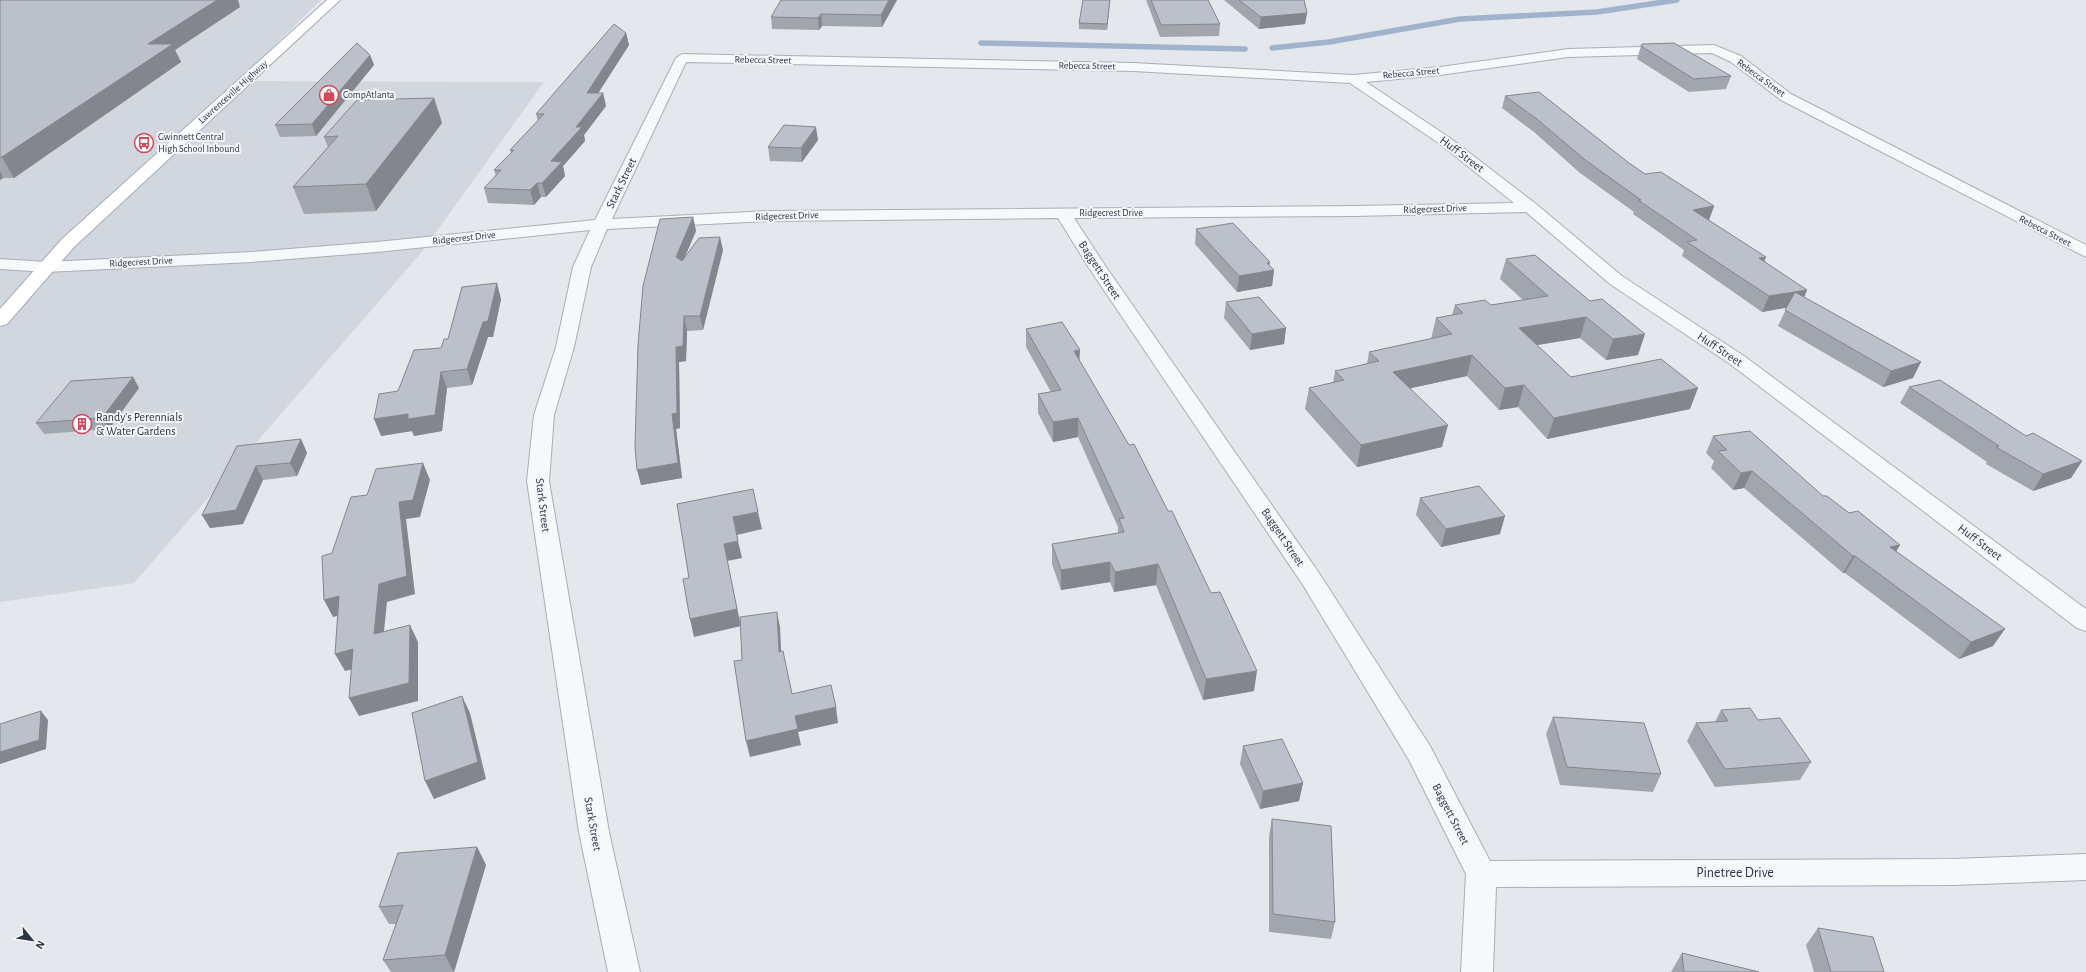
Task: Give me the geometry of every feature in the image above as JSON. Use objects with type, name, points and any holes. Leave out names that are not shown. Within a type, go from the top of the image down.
[{"type":"main road","name":"Lawrenceville Highway","points":[[0,320],[68,243],[334,0]]},
{"type":"street","name":"Rebecca Street","points":[[682,58],[1133,67],[1353,79],[1440,71],[1568,53],[1714,49],[1736,59],[1786,97],[2086,252]]},
{"type":"street","name":"Stark Street","points":[[624,972],[594,832],[538,481],[544,415],[565,347],[582,267],[601,224],[682,58]]},
{"type":"street","name":"Huff Street","points":[[1353,79],[1445,141],[1530,207],[1616,280],[1736,360],[2086,622]]},
{"type":"street","name":"Ridgecrest Drive","points":[[0,264],[46,267],[260,256],[377,247],[601,224],[776,216],[1384,211],[1530,207]]},
{"type":"street","name":"Baggett Street","points":[[1063,213],[1098,268],[1311,578],[1420,754],[1481,874]]},
{"type":"street","name":"Pinetree Drive","points":[[1481,874],[1954,872],[2086,867]]},
{"type":"street","points":[[1477,972],[1481,874]]},
{"type":"shaded area","points":[[0,0],[321,0],[238,81],[544,82],[421,253],[134,583],[0,602],[0,284],[3,284],[0,283]]},
{"type":"building","points":[[0,0],[217,0],[148,44],[173,44],[0,157]]},
{"type":"building","points":[[781,0],[889,0],[881,15],[821,14],[818,18],[771,17]]},
{"type":"building","points":[[1083,0],[1110,0],[1107,24],[1079,23]]},
{"type":"building","points":[[1151,0],[1208,0],[1220,24],[1161,25]]},
{"type":"building","points":[[1239,0],[1304,0],[1307,13],[1261,17]]},
{"type":"building","points":[[614,24],[626,33],[587,93],[603,93],[576,127],[582,127],[551,161],[562,162],[542,183],[537,183],[530,190],[484,188],[501,170],[494,170],[514,150],[510,150],[544,114],[536,114]]},
{"type":"building","points":[[357,43],[370,55],[312,124],[275,125]]},
{"type":"building","points":[[1674,43],[1731,76],[1694,79],[1641,46],[1642,44]]},
{"type":"building","points":[[1539,92],[1645,174],[1661,172],[1714,206],[1693,210],[1766,257],[1759,258],[1807,290],[1769,296],[1687,242],[1697,240],[1638,200],[1641,200],[1584,159],[1537,119],[1505,96]]},
{"type":"building","points":[[434,98],[366,184],[293,187],[338,136],[324,137],[357,100]]},
{"type":"building","points":[[784,125],[816,127],[801,148],[768,147]]},
{"type":"building","points":[[693,217],[676,257],[682,261],[699,238],[720,237],[700,316],[684,316],[683,346],[676,347],[677,413],[672,414],[678,463],[637,470],[635,447],[638,345],[643,286],[660,219]]},
{"type":"building","points":[[1233,223],[1270,262],[1267,263],[1274,270],[1239,276],[1196,229]]},
{"type":"building","points":[[1535,255],[1590,301],[1602,299],[1645,334],[1613,339],[1586,317],[1519,328],[1571,377],[1661,359],[1698,388],[1554,418],[1524,385],[1505,388],[1472,355],[1393,372],[1448,425],[1361,445],[1309,388],[1344,380],[1335,371],[1379,361],[1369,352],[1452,334],[1436,318],[1463,313],[1455,305],[1485,300],[1491,305],[1548,296],[1506,259]]},
{"type":"building","points":[[497,283],[488,321],[483,322],[467,369],[441,372],[435,415],[408,419],[408,414],[374,419],[379,394],[398,391],[414,350],[441,348],[444,339],[448,339],[462,287]]},
{"type":"building","points":[[1795,292],[1921,362],[1891,371],[1785,310]]},
{"type":"building","points":[[1259,297],[1286,328],[1252,334],[1226,302]]},
{"type":"building","points":[[1062,322],[1080,350],[1074,351],[1129,445],[1134,444],[1168,511],[1172,511],[1211,593],[1220,592],[1257,671],[1206,679],[1158,564],[1115,572],[1110,562],[1061,570],[1052,544],[1124,532],[1119,519],[1124,518],[1078,418],[1053,422],[1038,394],[1061,390],[1026,329]]},
{"type":"building","points":[[133,377],[102,418],[36,423],[71,381]]},
{"type":"building","points":[[1940,380],[2026,436],[2033,433],[2082,461],[2043,474],[1996,447],[1999,446],[1909,387]]},
{"type":"building","points":[[1750,431],[1823,496],[1827,496],[1849,513],[1858,511],[1900,545],[1890,547],[2005,629],[1971,642],[1853,556],[1752,471],[1741,473],[1718,451],[1727,450],[1713,436]]},
{"type":"building","points":[[301,439],[290,463],[256,466],[236,510],[202,515],[237,446]]},
{"type":"building","points":[[423,463],[413,500],[399,502],[407,576],[379,584],[374,634],[410,625],[409,683],[349,698],[353,649],[335,654],[339,596],[324,600],[322,556],[332,553],[351,497],[367,495],[376,469]]},
{"type":"building","points":[[1479,486],[1505,516],[1446,529],[1420,498]]},
{"type":"building","points":[[753,489],[758,512],[733,517],[738,541],[724,544],[737,609],[690,619],[683,579],[689,578],[677,504]]},
{"type":"building","points":[[777,612],[779,652],[783,651],[792,694],[831,685],[836,707],[795,716],[798,729],[746,741],[734,661],[742,660],[740,617]]},
{"type":"building","points":[[462,696],[478,762],[425,781],[412,713]]},
{"type":"building","points":[[1750,708],[1758,720],[1780,718],[1811,762],[1725,769],[1696,723],[1728,721],[1721,710]]},
{"type":"building","points":[[41,711],[39,740],[0,752],[0,724]]},
{"type":"building","points":[[1553,717],[1644,723],[1661,774],[1567,767]]},
{"type":"building","points":[[1282,739],[1303,783],[1263,791],[1243,746]]},
{"type":"building","points":[[1272,819],[1331,826],[1335,922],[1273,914]]},
{"type":"building","points":[[477,847],[445,955],[383,960],[403,905],[379,907],[398,853]]},
{"type":"building","points":[[1818,928],[1873,937],[1884,972],[1831,972]]},
{"type":"building","points":[[1682,953],[1759,972],[1684,972]]},
{"type":"waterway","points":[[1272,48],[1329,42],[1460,19],[1597,12],[1677,0]]},
{"type":"waterway","points":[[981,43],[1245,49]]},
{"type":"place","name":"CompAtlanta","points":[[329,95]]},
{"type":"place","name":"Gwinnett Central High School Inbound","points":[[144,143]]},
{"type":"place","name":"Randy's Perennials & Water Gardens","points":[[82,424]]}]
